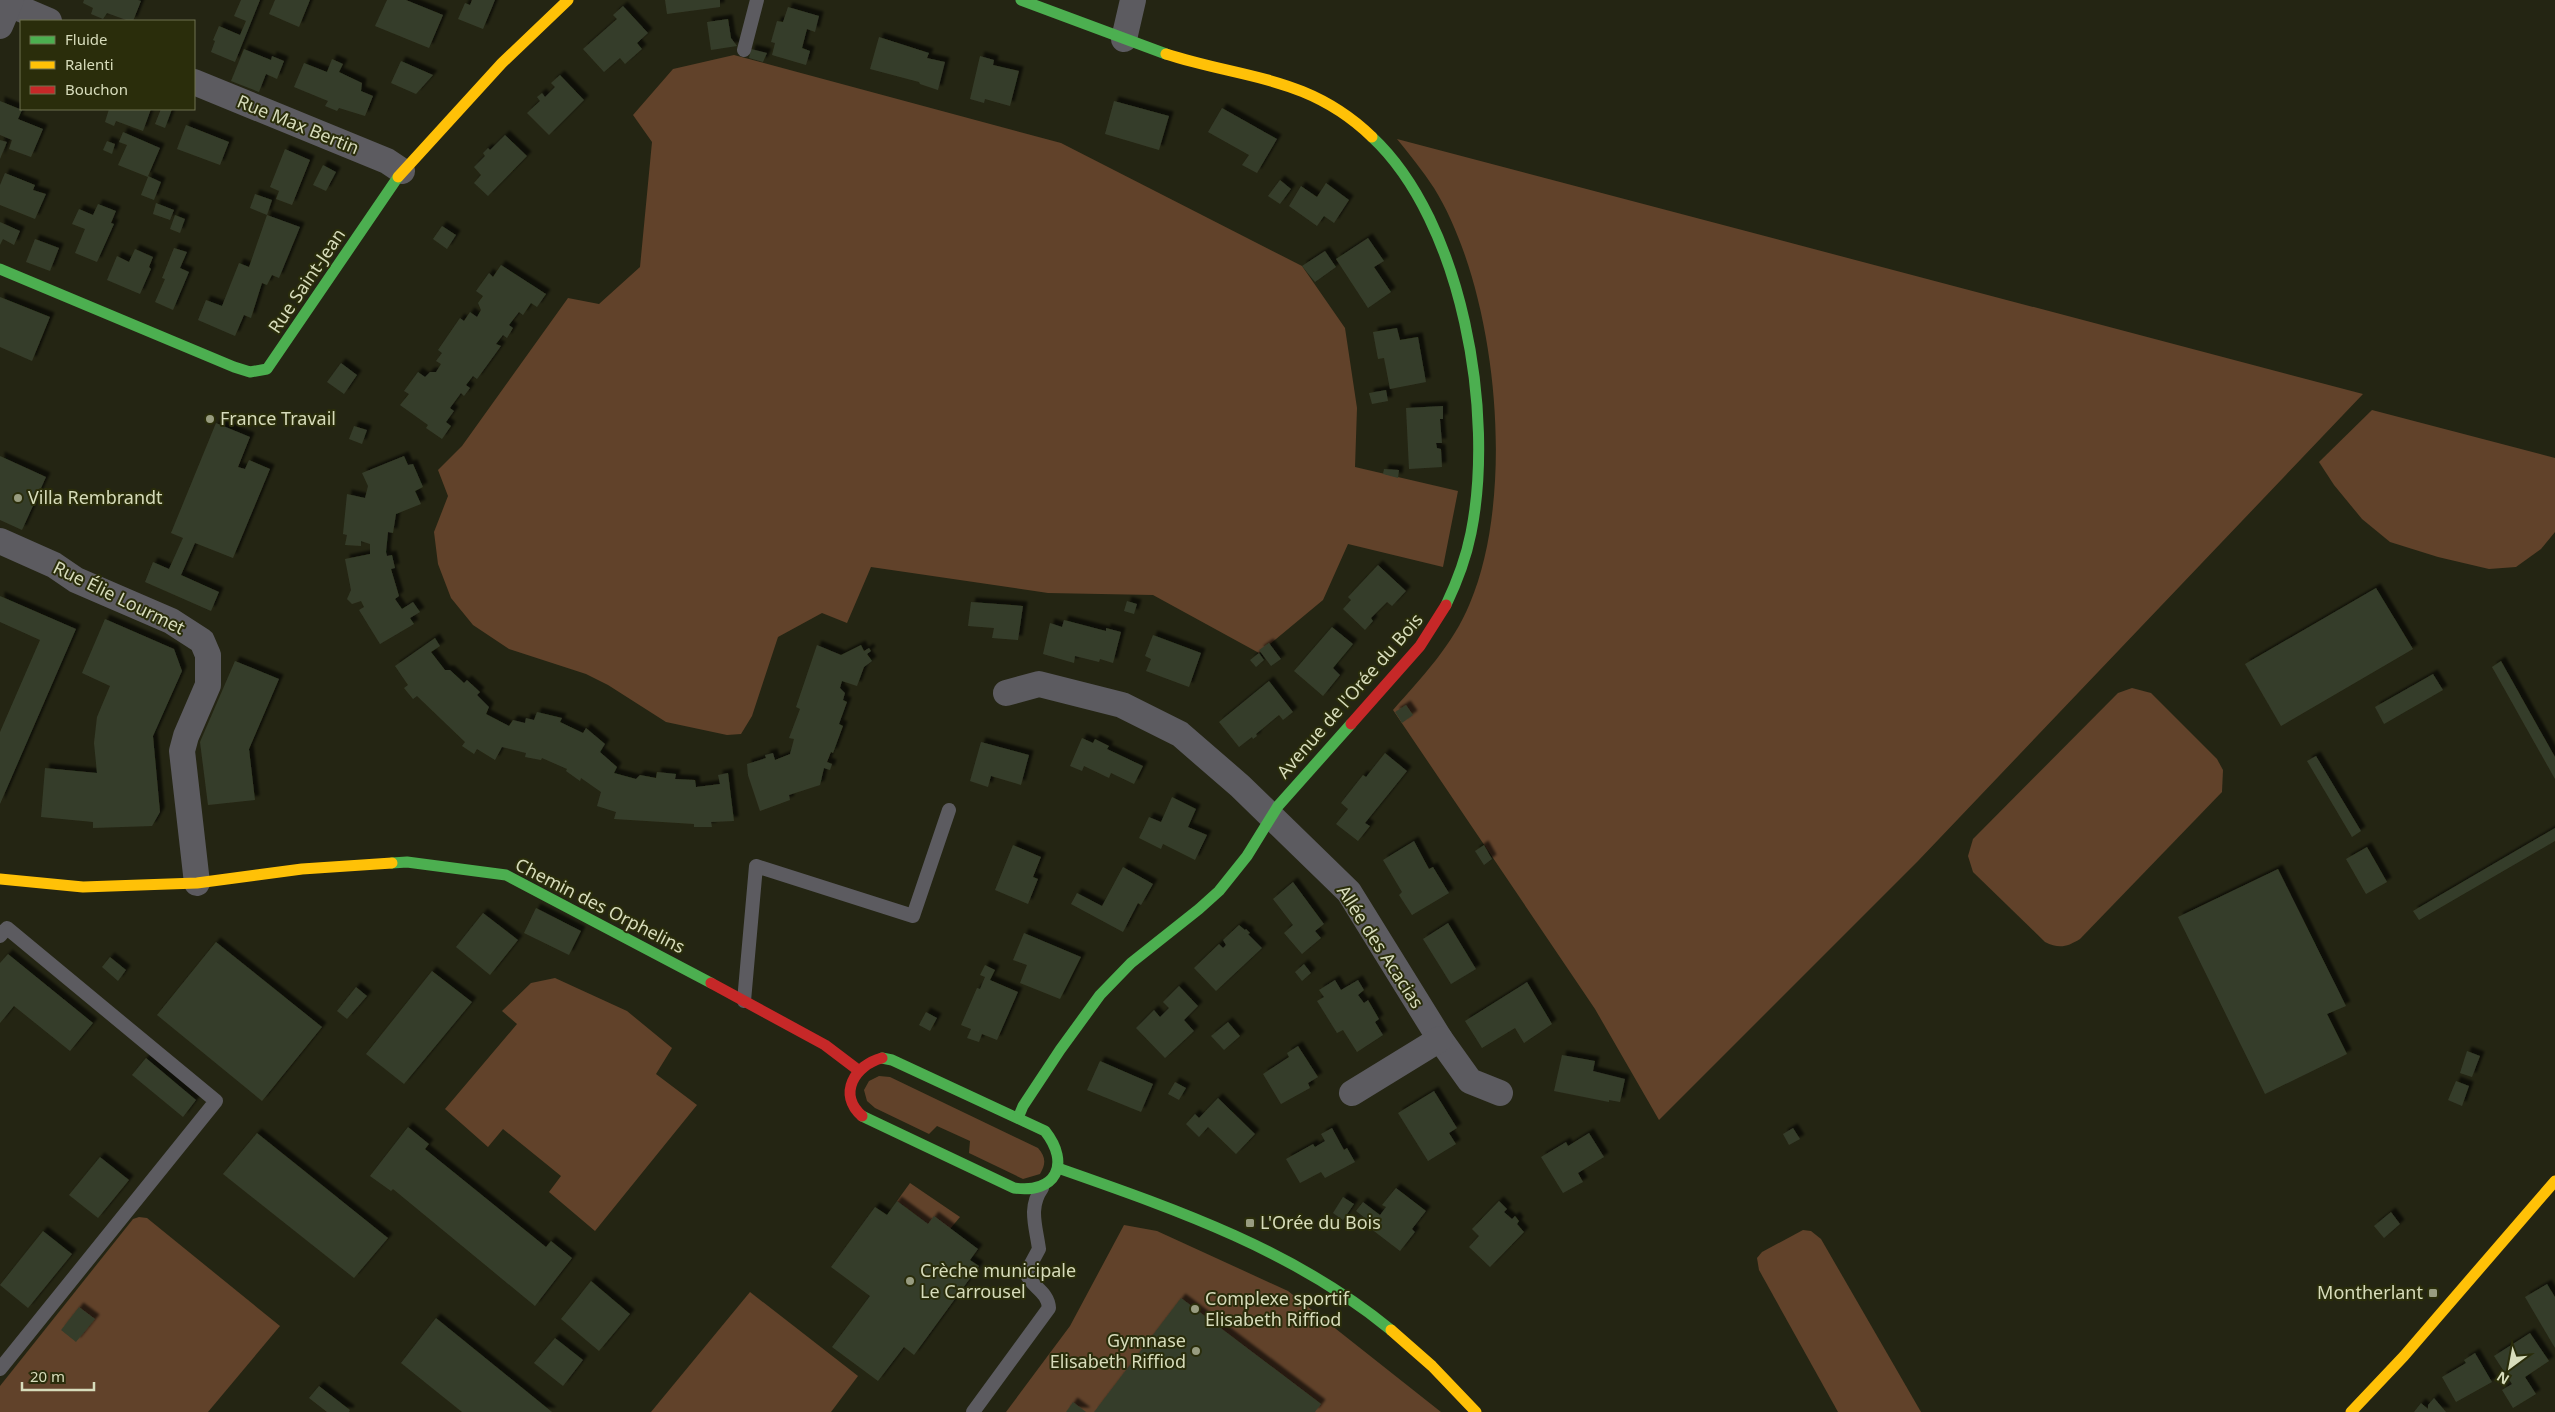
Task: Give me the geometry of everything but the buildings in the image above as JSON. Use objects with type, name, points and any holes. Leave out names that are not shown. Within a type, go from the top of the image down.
[{"type":"street","name":"Rue Saint-Jean","points":[[0,269],[90,305],[234,367],[260,372],[272,364],[398,176],[502,63],[568,0]]},
{"type":"street","name":"Avenue de l'Orée du Bois","points":[[1018,1118],[1073,1032],[1105,991],[1131,963],[1210,900],[1272,817],[1278,806],[1420,646],[1438,622],[1453,592],[1471,532],[1476,488],[1477,443],[1474,387],[1463,320],[1440,238],[1417,192],[1390,155],[1352,118],[1323,99],[1296,89],[1196,63],[1124,39],[1021,0]]},
{"type":"street","points":[[1124,39],[1133,0]]},
{"type":"street","points":[[5,8],[46,20]]},
{"type":"street","name":"Rue Max Bertin","points":[[195,82],[387,161],[398,176]]},
{"type":"street","name":"Rue Élie Lourmet","points":[[0,541],[54,565],[76,580],[171,621],[202,641],[208,655],[208,686],[186,736],[182,751],[197,883]]},
{"type":"street","name":"Allée des Acacias","points":[[1006,692],[1039,684],[1122,705],[1180,734],[1272,817],[1348,892],[1440,1039],[1470,1081],[1500,1093]]},
{"type":"street","name":"Chemin des Orphelins","points":[[0,879],[84,887],[197,883],[302,869],[407,862],[506,876],[622,934],[744,1000],[825,1045],[858,1070]]},
{"type":"street","points":[[1352,1093],[1440,1039]]},
{"type":"street","points":[[872,1060],[892,1060],[1018,1118],[1045,1131],[1052,1138],[1060,1156],[1058,1168],[1050,1182],[1042,1187],[1026,1191],[1014,1188],[860,1115],[853,1106],[850,1084],[858,1070],[872,1060]]},
{"type":"street","points":[[1058,1168],[1113,1186],[1233,1234],[1294,1265],[1350,1298],[1413,1347],[1476,1412]]},
{"type":"street","points":[[2351,1412],[2380,1382],[2503,1238],[2555,1181]]},
{"type":"lane","points":[[744,50],[757,0]]},
{"type":"lane","points":[[744,1000],[756,866],[912,916],[949,810]]},
{"type":"lane","points":[[0,936],[7,928],[216,1101],[0,1369]]},
{"type":"lane","points":[[973,1412],[1049,1308],[1048,1300],[1044,1293],[1028,1279],[1026,1273],[1039,1248],[1033,1220],[1034,1204],[1042,1187]]},
{"type":"shaded area","points":[[734,55],[1061,143],[1302,266],[1345,328],[1357,408],[1355,467],[1458,491],[1443,567],[1348,544],[1323,600],[1259,653],[1153,595],[1048,593],[871,567],[847,623],[822,613],[778,637],[752,716],[741,734],[727,735],[666,722],[608,685],[586,674],[509,649],[473,625],[451,598],[438,564],[434,532],[448,496],[438,470],[462,446],[568,298],[599,304],[640,267],[652,142],[633,115],[673,69]]},
{"type":"shaded area","points":[[1397,139],[2363,394],[1918,861],[1659,1120],[1595,1009],[1393,710],[1446,647],[1470,603],[1485,557],[1493,506],[1496,450],[1493,392],[1485,335],[1473,280],[1456,231],[1434,188]]},
{"type":"shaded area","points":[[2372,410],[2555,458],[2555,532],[2541,549],[2516,567],[2489,569],[2438,557],[2390,542],[2362,519],[2334,485],[2319,462]]},
{"type":"shaded area","points":[[2132,688],[2151,693],[2217,759],[2223,770],[2222,792],[2080,939],[2071,944],[2055,946],[2045,942],[1973,872],[1968,856],[1973,839],[2118,693]]},
{"type":"shaded area","points":[[555,978],[627,1011],[672,1048],[656,1074],[697,1105],[595,1231],[549,1192],[561,1176],[503,1129],[488,1147],[445,1109],[517,1024],[502,1011],[531,983]]},
{"type":"shaded area","points":[[879,1076],[890,1077],[1038,1148],[1043,1154],[1044,1161],[1040,1174],[1023,1179],[969,1153],[970,1141],[937,1126],[929,1134],[875,1108],[867,1101],[864,1090],[869,1081]]},
{"type":"shaded area","points":[[910,1183],[960,1217],[950,1229],[928,1224],[897,1201]]},
{"type":"shaded area","points":[[139,1217],[147,1218],[280,1326],[208,1412],[0,1412],[0,1386],[133,1219]]},
{"type":"shaded area","name":"Complexe sportif Elisabeth Riffiod","points":[[1124,1225],[1157,1231],[1288,1291],[1441,1412],[1006,1412],[1070,1326]]},
{"type":"shaded area","points":[[1803,1230],[1811,1231],[1821,1239],[1921,1412],[1838,1412],[1759,1270],[1757,1258],[1762,1252]]},
{"type":"shaded area","points":[[750,1292],[858,1376],[831,1412],[651,1412]]},
{"type":"traffic: fast","points":[[1021,0],[1166,54]]},
{"type":"traffic: fast","points":[[1372,137],[1403,174],[1429,218],[1450,268],[1465,322],[1474,378],[1478,433],[1477,485],[1467,552],[1446,605]]},
{"type":"traffic: fast","points":[[0,269],[234,367],[250,372],[267,369],[398,177]]},
{"type":"traffic: fast","points":[[1018,1118],[1023,1106],[1060,1050],[1100,995],[1131,963],[1219,891],[1247,856],[1278,806],[1351,724]]},
{"type":"traffic: fast","points":[[392,863],[407,862],[506,875],[711,983]]},
{"type":"traffic: fast","points":[[862,1116],[1014,1188],[1028,1189],[1040,1186],[1049,1181],[1055,1174],[1058,1165],[1057,1155],[1053,1143],[1045,1131],[892,1060],[882,1058]]},
{"type":"traffic: fast","points":[[1058,1168],[1189,1216],[1274,1254],[1354,1302],[1391,1330]]},
{"type":"traffic: slow","points":[[398,177],[502,63],[568,0]]},
{"type":"traffic: slow","points":[[1166,54],[1275,82],[1300,91],[1324,102],[1348,117],[1372,137]]},
{"type":"traffic: slow","points":[[0,879],[83,887],[197,883],[302,869],[392,863]]},
{"type":"traffic: slow","points":[[2351,1412],[2404,1356],[2555,1181]]},
{"type":"traffic: slow","points":[[1391,1330],[1432,1366],[1476,1412]]},
{"type":"traffic: jam","points":[[1351,724],[1420,646],[1446,605]]},
{"type":"traffic: jam","points":[[711,983],[825,1045],[858,1070]]},
{"type":"traffic: jam","points":[[862,1116],[851,1099],[852,1081],[864,1067],[882,1058]]},
{"type":"place","name":"France Travail","points":[[210,419]]},
{"type":"place","name":"Villa Rembrandt","points":[[18,498]]},
{"type":"place","name":"L'Orée du Bois","points":[[1250,1223]]},
{"type":"place","name":"Crèche municipale Le Carrousel","points":[[910,1281]]},
{"type":"place","name":"Montherlant","points":[[2433,1293]]},
{"type":"place","name":"Complexe sportif Elisabeth Riffiod","points":[[1195,1309]]},
{"type":"place","name":"Gymnase Elisabeth Riffiod","points":[[1196,1351]]}]
